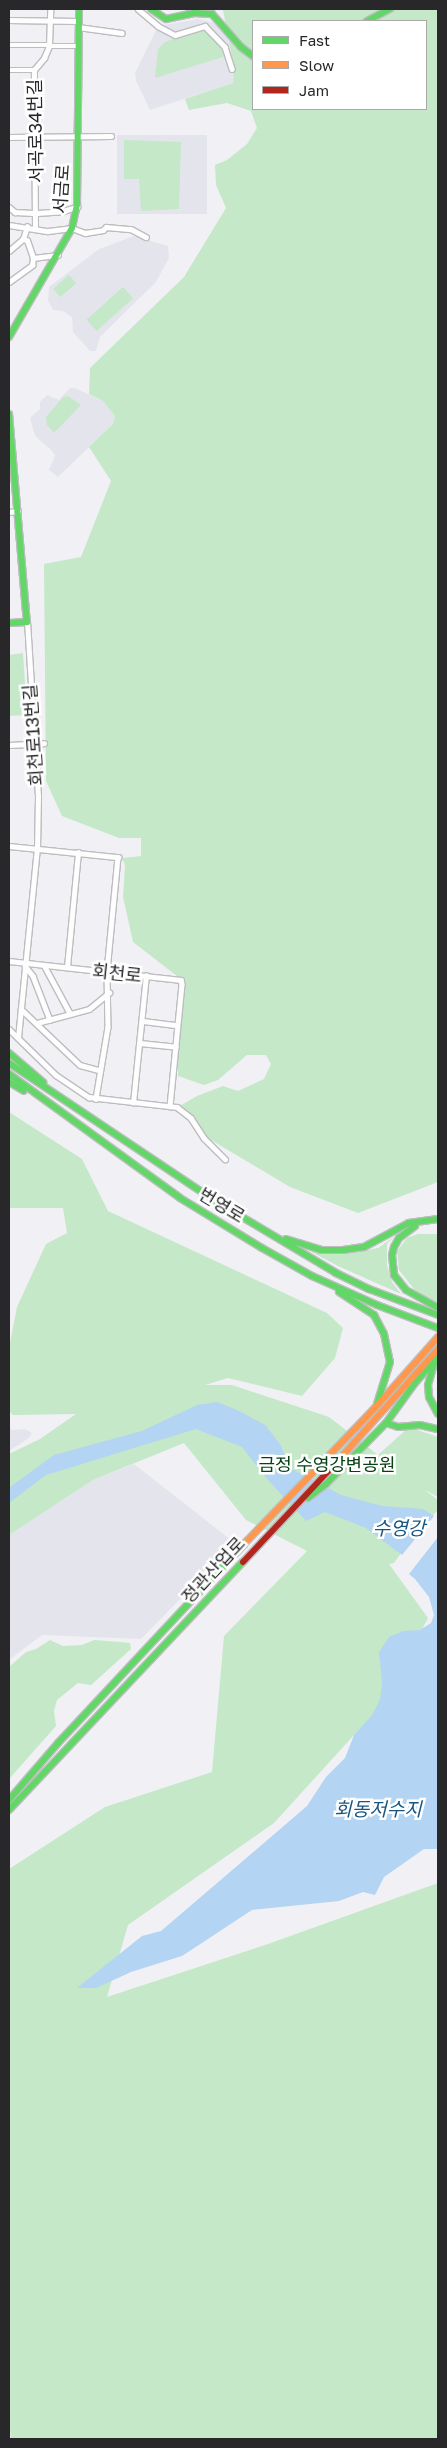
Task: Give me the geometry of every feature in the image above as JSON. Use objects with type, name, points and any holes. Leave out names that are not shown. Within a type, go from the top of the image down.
[{"type":"main road","name":"서금로","points":[[9,337],[72,228],[76,207],[79,9]]},
{"type":"main road","points":[[151,9],[166,18],[194,13],[212,14],[241,47],[252,55]]},
{"type":"main road","points":[[369,20],[390,9]]},
{"type":"main road","points":[[9,414],[12,478],[18,511],[27,622],[9,623]]},
{"type":"main road","points":[[9,1053],[67,1103]]},
{"type":"main road","name":"번영로","points":[[9,1064],[217,1202],[344,1277],[438,1315]]},
{"type":"main road","name":"번영로","points":[[9,1074],[180,1198],[312,1276],[378,1305],[438,1328]]},
{"type":"main road","points":[[9,1082],[59,1112]]},
{"type":"main road","points":[[271,1234],[321,1250],[343,1250],[364,1247],[388,1236],[409,1223],[438,1218]]},
{"type":"main road","points":[[438,1223],[414,1226],[405,1232],[399,1238],[392,1255],[394,1274],[406,1290],[438,1308]]},
{"type":"main road","points":[[312,1276],[368,1310],[379,1324],[387,1343],[390,1362],[378,1410]]},
{"type":"main road","points":[[9,1800],[58,1743],[210,1580],[378,1410],[438,1338]]},
{"type":"main road","name":"정관산업로","points":[[9,1810],[218,1588],[378,1410],[438,1349]]},
{"type":"main road","points":[[436,1359],[428,1385],[428,1397],[438,1414]]},
{"type":"main road","points":[[286,1514],[326,1484],[386,1423],[415,1383],[436,1359]]},
{"type":"main road","points":[[386,1423],[398,1427],[420,1425],[438,1428]]},
{"type":"street","points":[[49,46],[50,9]]},
{"type":"street","points":[[138,9],[158,26],[175,35],[205,26],[225,47],[232,69]]},
{"type":"street","points":[[9,20],[78,24],[122,33]]},
{"type":"street","points":[[9,45],[78,46]]},
{"type":"street","name":"서곡로34번길","points":[[35,228],[34,70],[44,58],[49,46]]},
{"type":"street","points":[[9,70],[34,70]]},
{"type":"street","points":[[9,137],[111,136]]},
{"type":"street","points":[[9,207],[15,212],[36,213],[63,211],[76,207]]},
{"type":"street","points":[[9,225],[48,231],[72,228],[85,233],[103,230],[106,227],[131,229],[146,237]]},
{"type":"street","points":[[9,251],[23,239],[27,227]]},
{"type":"street","points":[[9,282],[32,265],[27,241],[23,239]]},
{"type":"street","points":[[32,258],[58,255]]},
{"type":"street","points":[[9,512],[18,511]]},
{"type":"street","name":"회천로13번길","points":[[18,1038],[37,849],[38,796],[33,744],[27,622]]},
{"type":"street","points":[[9,746],[44,743]]},
{"type":"street","points":[[9,846],[118,857],[108,972],[108,1027],[99,1070],[96,1099]]},
{"type":"street","points":[[66,967],[78,853]]},
{"type":"street","name":"회천로","points":[[9,961],[181,980],[170,1106]]},
{"type":"street","points":[[25,964],[33,976],[50,1020]]},
{"type":"street","points":[[44,965],[70,1012]]},
{"type":"street","points":[[133,1103],[143,1021],[146,976]]},
{"type":"street","points":[[38,1023],[62,1018],[70,1012],[89,1009],[109,993]]},
{"type":"street","points":[[21,1009],[38,1023],[80,1065],[99,1070]]},
{"type":"street","points":[[143,1021],[177,1025]]},
{"type":"street","points":[[9,1029],[56,1076],[96,1099],[177,1107],[190,1118],[204,1138],[225,1159]]},
{"type":"street","points":[[140,1043],[176,1046]]},
{"type":"shaded area","points":[[198,19],[212,22],[227,33],[234,68],[233,83],[150,110],[136,81],[135,73],[158,26]]},
{"type":"shaded area","points":[[117,135],[207,135],[207,214],[117,214]]},
{"type":"shaded area","points":[[134,236],[168,246],[169,258],[156,282],[100,337],[96,351],[90,351],[73,332],[72,317],[63,311],[53,310],[48,301],[49,287],[99,249]]},
{"type":"shaded area","points":[[70,388],[75,388],[103,401],[115,416],[113,424],[58,477],[49,470],[55,455],[35,436],[30,418],[40,409],[40,402],[47,395],[59,400]]},
{"type":"shaded area","points":[[9,1427],[12,1430],[25,1429],[32,1433],[29,1438],[9,1451]]},
{"type":"shaded area","points":[[134,1464],[235,1543],[141,1639],[42,1635],[9,1660],[9,1535],[93,1480]]},
{"type":"green space","points":[[438,9],[438,1182],[358,1213],[290,1187],[206,1137],[178,1107],[197,1096],[223,1086],[238,1091],[264,1079],[271,1064],[266,1055],[247,1055],[218,1080],[204,1085],[178,1076],[177,1025],[186,983],[133,942],[123,897],[125,865],[122,858],[141,856],[141,838],[119,838],[62,816],[46,781],[44,564],[81,557],[111,481],[89,447],[113,424],[115,416],[103,401],[89,394],[90,368],[184,277],[226,208],[216,185],[215,165],[227,160],[247,144],[257,128],[251,111],[227,103],[189,110],[185,99],[233,83],[234,68],[223,10]]},
{"type":"green space","points":[[205,28],[223,48],[223,57],[155,78],[158,49],[165,42]]},
{"type":"green space","points":[[124,140],[181,142],[179,209],[141,211],[139,179],[124,179]]},
{"type":"green space","points":[[69,275],[76,283],[60,297],[53,289]]},
{"type":"green space","points":[[123,287],[133,298],[97,331],[87,320]]},
{"type":"green space","points":[[68,396],[81,405],[54,433],[47,425],[46,417],[63,397]]},
{"type":"green space","points":[[23,653],[27,715],[9,716],[9,655]]},
{"type":"green space","name":"금정 수영강변공원","points":[[9,1112],[82,1159],[108,1211],[327,1313],[343,1328],[335,1358],[302,1396],[228,1378],[205,1385],[232,1385],[329,1417],[378,1455],[409,1427],[438,1437],[438,1497],[425,1490],[438,1500],[438,1510],[414,1535],[394,1563],[389,1564],[428,1618],[384,1702],[274,1823],[128,1925],[107,1997],[268,1944],[438,1883],[438,2439],[11,2439],[9,2422],[9,1869],[105,1807],[212,1772],[224,1636],[307,1551],[246,1520],[184,1443],[93,1480],[9,1535],[9,1454],[40,1439],[76,1414],[13,1415],[9,1411],[9,1348],[17,1307],[46,1244],[67,1233],[63,1208],[9,1208]]},
{"type":"green space","points":[[418,1234],[438,1234],[438,1302],[423,1296],[414,1289],[399,1270],[397,1251],[407,1238]]},
{"type":"green space","points":[[395,1236],[387,1244],[387,1265],[392,1282],[401,1294],[338,1266],[304,1248],[347,1252],[367,1250],[378,1248]]},
{"type":"green space","points":[[50,1640],[63,1646],[82,1645],[94,1640],[130,1643],[131,1649],[91,1685],[78,1683],[57,1700],[54,1711],[56,1726],[9,1779],[9,1667],[26,1652],[36,1649]]},
{"type":"water","name":"수영강","points":[[217,1402],[265,1425],[280,1444],[290,1468],[341,1495],[382,1506],[423,1509],[434,1516],[402,1555],[366,1528],[325,1512],[306,1521],[268,1480],[242,1447],[196,1429],[46,1475],[9,1503],[9,1488],[54,1455],[142,1431],[197,1405]]},
{"type":"water","name":"회동저수지","points":[[438,1537],[438,1849],[424,1849],[384,1877],[375,1895],[363,1892],[339,1901],[252,1910],[182,1956],[131,1972],[96,1988],[77,1988],[142,1936],[161,1931],[307,1806],[326,1777],[345,1758],[354,1735],[372,1715],[380,1700],[382,1683],[379,1652],[389,1637],[403,1631],[420,1630],[431,1623],[434,1615],[429,1597],[409,1574]]},
{"type":"traffic: fast","points":[[9,337],[72,228],[77,204],[79,9]]},
{"type":"traffic: fast","points":[[151,9],[166,19],[194,13],[212,14],[241,47],[252,55]]},
{"type":"traffic: fast","points":[[369,20],[390,9]]},
{"type":"traffic: fast","points":[[9,414],[27,622],[9,623]]},
{"type":"traffic: fast","points":[[9,1053],[43,1082]]},
{"type":"traffic: fast","points":[[9,1063],[217,1202],[336,1273],[369,1289],[438,1315]]},
{"type":"traffic: fast","points":[[9,1074],[180,1198],[262,1248],[312,1276],[377,1305],[438,1328]]},
{"type":"traffic: fast","points":[[9,1082],[24,1091]]},
{"type":"traffic: fast","points":[[286,1239],[321,1250],[343,1250],[364,1247],[409,1223],[438,1219]]},
{"type":"traffic: fast","points":[[415,1226],[399,1238],[394,1247],[392,1255],[394,1275],[406,1290],[438,1308]]},
{"type":"traffic: fast","points":[[339,1292],[374,1315],[384,1334],[390,1362],[377,1404]]},
{"type":"traffic: fast","points":[[308,1498],[326,1484],[386,1423],[415,1383],[438,1357]]},
{"type":"traffic: fast","points":[[434,1364],[428,1385],[429,1397],[438,1414]]},
{"type":"traffic: fast","points":[[386,1423],[398,1427],[420,1425],[438,1429]]},
{"type":"traffic: fast","points":[[9,1800],[58,1743],[244,1544]]},
{"type":"traffic: fast","points":[[9,1810],[243,1562]]},
{"type":"traffic: slow","points":[[244,1544],[375,1408],[438,1337]]},
{"type":"traffic: slow","points":[[334,1465],[438,1349]]},
{"type":"traffic: jam","points":[[243,1562],[334,1465]]}]
